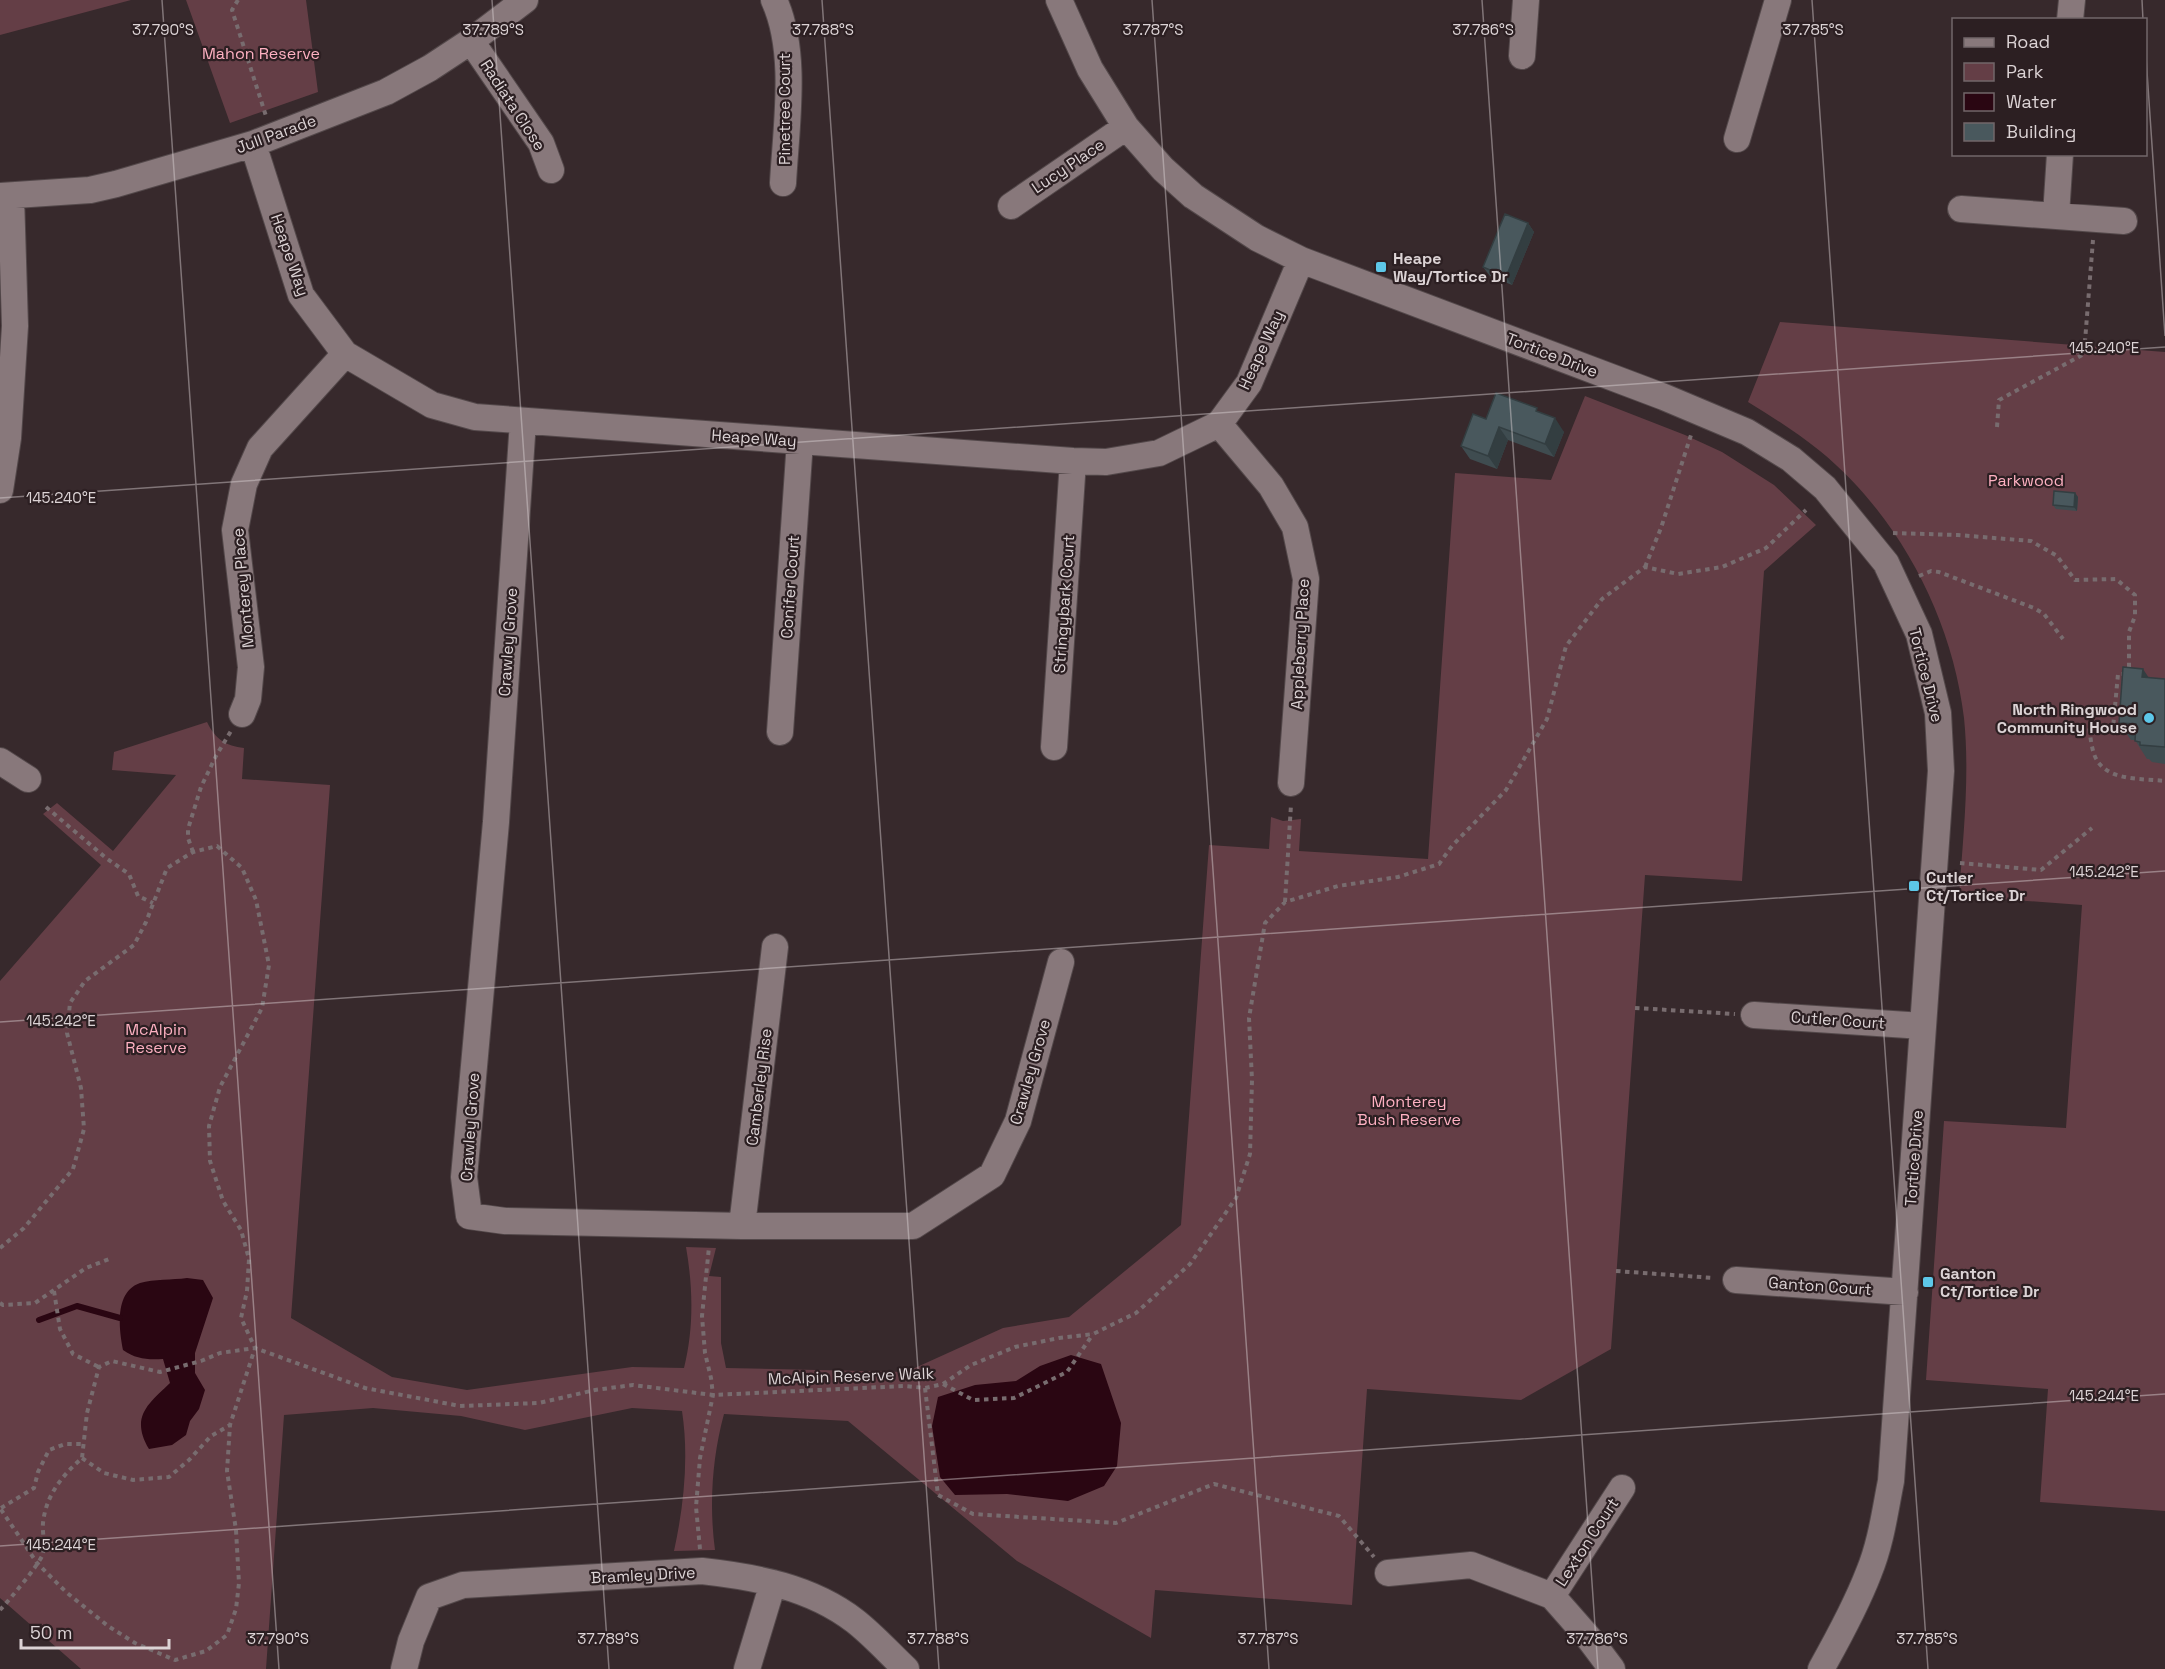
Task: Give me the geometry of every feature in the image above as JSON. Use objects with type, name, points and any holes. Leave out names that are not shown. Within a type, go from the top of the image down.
[{"type":"street","name":"Jull Parade","points":[[6,196],[90,190],[263,140],[386,92],[430,68],[471,41],[525,0]]},
{"type":"street","name":"Pinetree Court","points":[[774,0],[782,18],[788,74],[783,183]]},
{"type":"street","name":"Tortice Drive","points":[[1059,0],[1090,69],[1126,127],[1163,169],[1193,196],[1257,238],[1301,260],[1664,397],[1747,432],[1791,459],[1825,488],[1886,563],[1919,634],[1938,713],[1941,771],[1892,1481],[1870,1570],[1845,1626],[1821,1669]]},
{"type":"street","points":[[1522,56],[1526,0]]},
{"type":"street","points":[[1737,139],[1778,0]]},
{"type":"street","points":[[2070,18],[2072,0]]},
{"type":"street","name":"Radiata Close","points":[[471,41],[541,142],[551,170]]},
{"type":"street","name":"Lucy Place","points":[[1011,206],[1126,127]]},
{"type":"street","name":"Heape Way","points":[[263,140],[301,295],[345,354],[432,405],[475,417],[1073,461],[1106,462],[1159,453],[1219,424],[1249,383],[1301,260]]},
{"type":"street","points":[[2056,215],[2060,156]]},
{"type":"street","points":[[0,490],[8,438],[15,326],[6,196]]},
{"type":"street","points":[[1960,209],[2124,221]]},
{"type":"street","name":"Monterey Place","points":[[242,714],[248,699],[251,667],[235,530],[244,484],[260,448],[345,354]]},
{"type":"street","name":"Crawley Grove","points":[[523,421],[496,822],[464,1177],[469,1216],[505,1221],[742,1226],[913,1226],[992,1175],[1018,1121],[1061,962]]},
{"type":"street","name":"Appleberry Place","points":[[1219,424],[1271,486],[1295,527],[1306,579],[1291,783]]},
{"type":"street","name":"Conifer Court","points":[[780,732],[800,441]]},
{"type":"street","name":"Stringybark Court","points":[[1054,747],[1073,461]]},
{"type":"street","points":[[0,761],[28,779]]},
{"type":"street","name":"Camberley Rise","points":[[742,1226],[775,947]]},
{"type":"street","name":"Cutler Court","points":[[1754,1015],[1923,1026]]},
{"type":"street","name":"Ganton Court","points":[[1736,1280],[1905,1292]]},
{"type":"street","name":"Lexton Court","points":[[1552,1596],[1622,1488]]},
{"type":"street","points":[[1388,1573],[1471,1565],[1552,1596],[1612,1669]]},
{"type":"street","name":"Bramley Drive","points":[[404,1669],[411,1641],[429,1598],[463,1585],[702,1572],[773,1582],[815,1596],[855,1621],[906,1669]]},
{"type":"street","points":[[747,1669],[773,1582]]},
{"type":"path","points":[[238,0],[232,10],[263,140]]},
{"type":"path","points":[[1997,427],[1999,400],[2084,354],[2095,218]]},
{"type":"path","points":[[1691,435],[1661,528],[1645,567],[1678,574],[1722,567],[1766,548],[1806,510]]},
{"type":"path","points":[[1893,533],[2031,541],[2057,556],[2074,580],[2116,579],[2135,594],[2135,616],[2129,632],[2129,674],[2118,674],[2113,728],[2089,725],[2094,753],[2099,764],[2109,774],[2165,781]]},
{"type":"path","name":"McAlpin Reserve Walk","points":[[99,1367],[112,1361],[160,1372],[201,1361],[220,1353],[255,1348],[366,1388],[460,1406],[539,1403],[595,1390],[633,1385],[713,1395],[905,1386],[925,1388],[943,1384],[971,1365],[1015,1347],[1093,1334],[1136,1313],[1190,1264],[1236,1198],[1250,1154],[1252,1080],[1250,1018],[1264,923],[1285,902],[1338,886],[1398,877],[1439,864],[1452,846],[1506,790],[1547,719],[1566,646],[1602,599],[1645,567]]},
{"type":"path","points":[[1919,576],[1931,571],[1939,572],[2034,608],[2044,614],[2063,639]]},
{"type":"path","points":[[193,852],[188,838],[188,829],[201,787],[216,756],[242,714]]},
{"type":"path","points":[[1285,902],[1287,845],[1291,819],[1291,783]]},
{"type":"path","points":[[46,807],[106,858],[129,874],[138,896],[153,903]]},
{"type":"path","points":[[1960,862],[2041,870],[2092,828]]},
{"type":"path","points":[[0,1248],[24,1228],[73,1169],[84,1129],[81,1088],[68,1033],[70,1003],[85,981],[134,945],[167,868],[193,852],[217,846],[242,868],[256,900],[268,965],[262,1008],[220,1087],[209,1126],[210,1161],[223,1201],[241,1230],[249,1259],[247,1291],[241,1318],[255,1348],[231,1425],[227,1472],[237,1530],[236,1609],[227,1635],[206,1652],[175,1660],[135,1643],[108,1626],[66,1592],[37,1563],[0,1508],[34,1488],[38,1472],[50,1450],[64,1444],[84,1444]]},
{"type":"path","points":[[1635,1008],[1754,1015]]},
{"type":"path","points":[[702,1572],[696,1507],[700,1458],[713,1395],[705,1353],[702,1316],[707,1281],[710,1225]]},
{"type":"path","points":[[0,1303],[3,1305],[35,1304],[86,1268],[109,1259]]},
{"type":"path","points":[[1616,1271],[1736,1280]]},
{"type":"path","points":[[1,1609],[43,1555],[43,1524],[48,1503],[62,1478],[82,1458],[87,1413],[99,1367],[74,1354],[60,1329],[54,1291]]},
{"type":"path","points":[[943,1384],[973,1400],[1014,1398],[1067,1372],[1093,1334]]},
{"type":"path","points":[[925,1388],[938,1495],[973,1514],[1116,1523],[1214,1484],[1339,1516],[1388,1573]]},
{"type":"path","points":[[82,1458],[104,1473],[133,1480],[169,1477],[189,1460],[211,1436],[231,1425]]},
{"type":"green space","points":[[0,0],[131,0],[0,35]]},
{"type":"green space","name":"Mahon Reserve","points":[[186,0],[306,0],[318,92],[230,123]]},
{"type":"green space","name":"Parkwood","points":[[1780,322],[2165,352],[2165,1511],[2040,1502],[2048,1389],[1926,1380],[1944,1121],[2066,1128],[2082,905],[1959,896],[1965,807],[1966,740],[1958,680],[1948,643],[1917,571],[1897,537],[1874,506],[1820,451],[1785,425],[1748,402]]},
{"type":"green space","points":[[1585,396],[1722,452],[1774,485],[1816,525],[1764,571],[1742,881],[1645,875],[1611,1349],[1521,1400],[1367,1389],[1352,1605],[1155,1590],[1151,1638],[1017,1561],[848,1421],[724,1414],[713,1482],[712,1516],[715,1550],[674,1551],[684,1481],[685,1446],[682,1411],[632,1408],[525,1430],[461,1416],[373,1408],[284,1415],[266,1669],[81,1669],[0,1598],[0,981],[101,865],[43,814],[57,803],[113,851],[176,775],[112,770],[114,752],[207,722],[222,741],[244,748],[242,779],[330,785],[291,1318],[392,1377],[467,1390],[632,1367],[684,1368],[690,1338],[691,1308],[686,1247],[716,1248],[709,1276],[721,1277],[721,1343],[726,1368],[906,1372],[1003,1328],[1069,1317],[1181,1225],[1209,845],[1269,849],[1271,817],[1283,821],[1301,819],[1299,851],[1428,859],[1455,473],[1551,480]]},
{"type":"water","points":[[187,1278],[203,1280],[213,1298],[195,1353],[195,1373],[205,1390],[199,1409],[190,1421],[186,1435],[172,1445],[149,1449],[141,1428],[141,1420],[149,1405],[170,1383],[163,1359],[142,1358],[123,1350],[120,1332],[122,1303],[126,1294],[140,1283]]},
{"type":"water","points":[[1071,1355],[1101,1364],[1121,1423],[1117,1466],[1104,1486],[1068,1501],[1007,1494],[955,1495],[940,1477],[932,1426],[938,1397],[975,1385],[1016,1381],[1040,1366]]},
{"type":"building","points":[[1505,214],[1528,223],[1506,277],[1483,267]]},
{"type":"building","points":[[1496,393],[1537,408],[1536,411],[1555,418],[1545,444],[1499,427],[1488,456],[1461,446],[1473,414],[1486,419]]},
{"type":"building","points":[[2054,491],[2075,493],[2074,507],[2053,505]]},
{"type":"building","points":[[2123,667],[2143,669],[2142,677],[2165,679],[2165,747],[2140,745],[2140,742],[2135,741],[2136,724],[2119,723]]},
{"type":"waterway","points":[[39,1320],[77,1306],[120,1318]]},
{"type":"place","name":"Heape Way/Tortice Dr","points":[[1381,267]]},
{"type":"place","name":"North Ringwood Community House","points":[[2149,718]]},
{"type":"place","name":"Cutler Ct/Tortice Dr","points":[[1914,886]]},
{"type":"place","name":"Ganton Ct/Tortice Dr","points":[[1928,1282]]},
{"type":"park label","name":"McAlpin Reserve","points":[[156,1038]]},
{"type":"park label","name":"Monterey Bush Reserve","points":[[1409,1110]]}]
